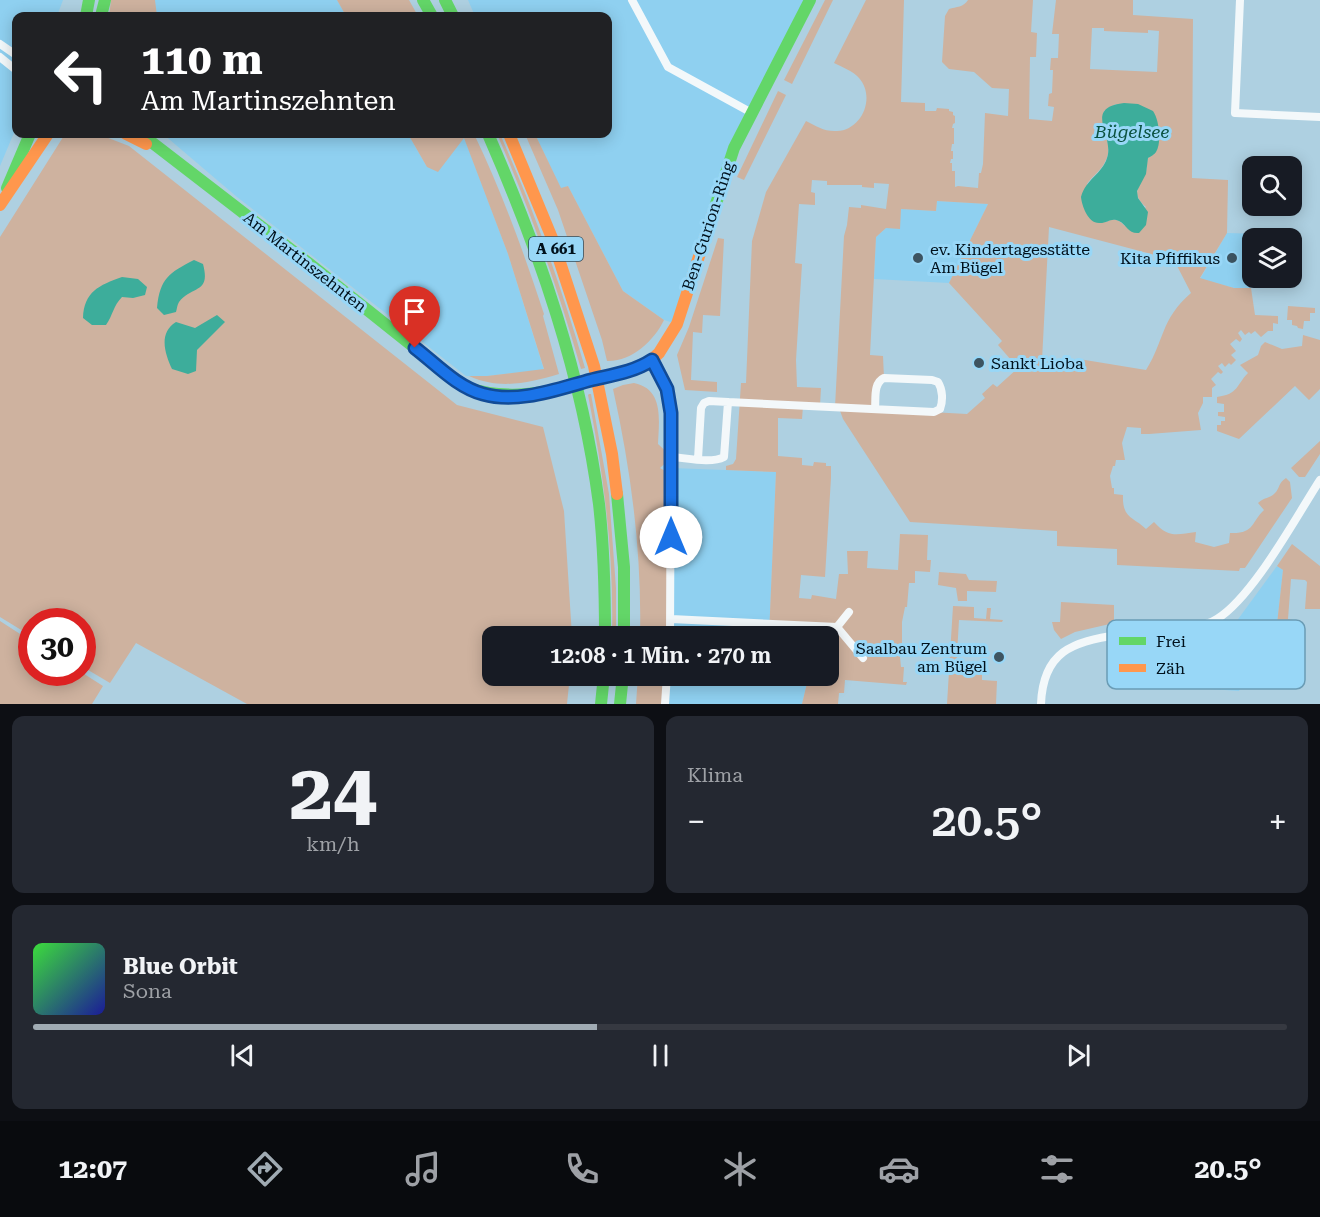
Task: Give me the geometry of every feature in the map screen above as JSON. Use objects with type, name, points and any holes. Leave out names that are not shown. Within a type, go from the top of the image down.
[{"type":"main road","name":"Ben-Gurion-Ring","points":[[652,360],[663,349],[677,324],[727,166],[810,0]]},
{"type":"main road","points":[[0,205],[28,138]]},
{"type":"main road","points":[[0,205],[45,138]]},
{"type":"main road","name":"Am Martinszehnten","points":[[134,138],[161,151]]},
{"type":"main road","name":"Am Martinszehnten","points":[[146,138],[312,265],[464,387],[484,394],[514,397],[549,391],[633,370],[652,360]]},
{"type":"main road","name":"A 661","points":[[490,138],[534,244],[575,372],[592,455],[605,561],[605,626]]},
{"type":"main road","name":"A 661","points":[[511,138],[552,238],[594,366],[612,454],[619,510],[624,567],[624,626]]},
{"type":"main road","points":[[601,704],[603,686]]},
{"type":"main road","points":[[620,704],[622,686]]},
{"type":"street","points":[[632,0],[668,67],[752,113]]},
{"type":"street","points":[[1240,0],[1235,113],[1320,117]]},
{"type":"street","points":[[0,57],[12,67]]},
{"type":"street","points":[[652,360],[664,382],[670,405],[672,457],[671,626]]},
{"type":"street","points":[[698,459],[701,408],[704,403],[710,401],[934,412],[940,409],[942,404],[942,388],[938,382],[933,380],[884,378],[879,380],[877,385],[875,409]]},
{"type":"street","points":[[672,457],[721,460],[724,458],[728,402]]},
{"type":"street","points":[[1213,620],[1227,612],[1246,592],[1320,480]]},
{"type":"street","points":[[838,626],[849,612]]},
{"type":"street","points":[[671,619],[816,626]]},
{"type":"street","points":[[839,629],[863,658]]},
{"type":"street","points":[[1041,704],[1042,684],[1046,672],[1063,651],[1075,644],[1107,636]]},
{"type":"street","points":[[665,704],[666,686]]},
{"type":"shaded area","points":[[0,0],[63,0],[58,12],[12,12],[12,138],[0,166]]},
{"type":"shaded area","points":[[111,0],[155,0],[156,12],[110,12]]},
{"type":"shaded area","points":[[142,0],[337,0],[344,12],[140,12]]},
{"type":"shaded area","points":[[337,0],[409,0],[416,12],[344,12]]},
{"type":"shaded area","points":[[468,0],[810,0],[734,148],[677,324],[664,320],[623,291],[568,186],[561,189],[537,138],[612,138],[612,12],[473,12]]},
{"type":"shaded area","points":[[825,0],[833,0],[792,84],[784,80]]},
{"type":"shaded area","points":[[866,0],[904,0],[901,102],[925,103],[925,111],[936,111],[937,108],[949,109],[953,112],[955,116],[952,128],[954,128],[954,144],[952,144],[951,151],[953,151],[953,159],[950,163],[952,163],[952,171],[955,171],[955,187],[978,188],[979,173],[981,173],[983,164],[985,113],[1008,116],[1009,89],[992,88],[974,72],[949,69],[942,62],[945,16],[949,9],[962,5],[968,0],[1033,0],[1031,32],[1037,33],[1036,57],[1030,57],[1029,119],[1052,121],[1054,107],[1048,106],[1049,94],[1052,93],[1051,58],[1058,58],[1059,34],[1052,34],[1056,0],[1133,0],[1133,15],[1193,19],[1192,178],[1228,180],[1227,233],[1200,278],[1234,288],[1251,288],[1255,315],[1278,316],[1278,324],[1273,323],[1273,331],[1268,331],[1261,337],[1255,331],[1245,335],[1241,330],[1238,333],[1242,339],[1240,342],[1236,339],[1230,344],[1236,351],[1231,355],[1236,360],[1225,367],[1222,363],[1218,366],[1223,372],[1221,374],[1218,372],[1211,379],[1216,385],[1212,388],[1212,397],[1203,397],[1198,413],[1201,430],[1141,434],[1141,428],[1127,427],[1122,443],[1125,460],[1116,460],[1113,466],[1110,476],[1112,488],[1114,488],[1114,494],[1123,495],[1124,509],[1127,513],[1146,529],[1154,522],[1169,533],[1196,532],[1195,542],[1214,547],[1229,543],[1230,533],[1244,532],[1252,526],[1264,510],[1258,503],[1275,493],[1286,478],[1290,482],[1292,498],[1245,568],[1240,568],[1239,571],[1117,565],[1117,549],[1057,546],[1057,531],[910,522],[843,419],[839,408],[835,407],[844,236],[849,207],[861,208],[861,205],[886,209],[889,184],[874,183],[874,188],[862,187],[862,185],[827,185],[827,181],[812,180],[811,192],[815,193],[815,205],[799,204],[795,263],[802,264],[796,360],[797,387],[821,388],[820,406],[803,406],[802,419],[778,418],[778,456],[802,458],[802,465],[813,466],[814,462],[826,463],[826,466],[831,466],[831,478],[825,577],[801,575],[799,598],[811,599],[812,595],[836,599],[839,574],[848,574],[847,551],[868,551],[867,568],[898,570],[900,534],[928,535],[927,560],[931,560],[930,572],[915,571],[915,583],[909,583],[907,607],[905,607],[902,622],[902,655],[900,657],[901,667],[904,667],[903,682],[907,682],[906,685],[845,680],[844,693],[839,693],[838,704],[802,704],[806,686],[839,686],[839,626],[769,626],[776,472],[726,470],[726,466],[733,464],[736,459],[741,383],[746,383],[752,241],[766,192],[806,121],[828,131],[837,131],[846,129],[859,119],[864,111],[866,94],[859,78],[851,71],[834,63]],"holes":[[[1092,28],[1104,28],[1104,31],[1148,33],[1148,30],[1159,31],[1157,72],[1090,69]],[[1116,104],[1155,153],[1148,158],[1147,167],[1137,192],[1140,201],[1146,207],[1125,226],[1116,220],[1106,222],[1087,184],[1101,168],[1108,155],[1108,143],[1103,124],[1104,111]],[[937,201],[988,204],[949,283],[1002,341],[998,345],[1018,368],[997,387],[993,384],[982,394],[985,398],[967,414],[875,409],[879,380],[884,378],[883,356],[870,355],[876,237],[886,228],[900,229],[901,209],[936,211]],[[1049,227],[1174,260],[1191,293],[1168,321],[1146,370],[1079,359],[1042,360]]]},
{"type":"shaded area","points":[[778,91],[786,95],[744,180],[737,177]]},
{"type":"shaded area","points":[[62,138],[108,138],[129,146],[457,405],[543,427],[564,511],[571,626],[482,626],[482,686],[569,686],[567,704],[247,704],[136,643],[110,683],[96,675],[96,608],[18,608],[18,628],[0,617],[0,237]]},
{"type":"shaded area","points":[[168,138],[410,138],[427,167],[464,138],[508,254],[544,370],[466,376],[237,197]]},
{"type":"shaded area","points":[[410,138],[464,138],[438,172],[427,167]]},
{"type":"shaded area","points":[[464,138],[476,138],[503,200],[544,314],[559,374],[514,384],[492,383],[469,376],[544,369],[508,254]]},
{"type":"shaded area","points":[[499,138],[502,138],[536,220],[585,368],[581,369],[563,309],[521,191]]},
{"type":"shaded area","points":[[527,138],[537,138],[561,188],[568,186],[623,291],[664,320],[660,328],[641,349],[625,358],[607,361],[558,210]]},
{"type":"shaded area","name":"ev. Kindertagesstätte Am Bügel","points":[[937,201],[988,204],[949,283],[874,279],[876,237],[901,209],[936,211]]},
{"type":"shaded area","name":"Kita Pfiffikus","points":[[1227,233],[1242,233],[1242,288],[1200,279]]},
{"type":"shaded area","points":[[718,238],[724,239],[720,316],[703,315],[702,333],[693,332],[691,380],[717,382],[717,392],[685,390],[677,355],[689,327]]},
{"type":"shaded area","points":[[1288,306],[1315,308],[1315,313],[1310,313],[1310,321],[1304,321],[1303,329],[1298,328],[1292,325],[1292,320],[1287,320]]},
{"type":"shaded area","points":[[1303,335],[1320,340],[1320,389],[1309,400],[1295,386],[1239,439],[1217,431],[1217,425],[1225,421],[1225,417],[1218,416],[1218,412],[1224,412],[1224,404],[1217,403],[1217,397],[1233,391],[1248,373],[1240,365],[1258,355],[1265,342],[1282,349],[1302,346]]},
{"type":"shaded area","points":[[634,383],[644,386],[651,392],[658,407],[658,444],[672,457],[660,468],[672,475],[670,626],[640,626],[634,512],[613,389]]},
{"type":"shaded area","points":[[591,394],[609,494],[616,588],[616,626],[612,626],[607,515],[588,395]]},
{"type":"shaded area","points":[[1320,441],[1320,454],[1305,477],[1299,477],[1291,468]]},
{"type":"shaded area","points":[[672,468],[776,472],[769,626],[670,626]]},
{"type":"shaded area","points":[[1292,544],[1320,566],[1320,609],[1305,609],[1307,582],[1291,579],[1288,619],[1293,620],[1277,620],[1283,570],[1277,566]]},
{"type":"shaded area","points":[[1277,566],[1283,570],[1277,620],[1237,620]]},
{"type":"shaded area","points":[[939,572],[966,574],[969,580],[997,581],[996,592],[967,591],[967,601],[958,601],[956,588],[938,585]]},
{"type":"shaded area","points":[[1061,602],[1114,605],[1114,620],[1107,620],[1107,625],[1075,632],[1061,639],[1054,630],[1052,622],[1060,622]]},
{"type":"shaded area","points":[[953,606],[974,607],[974,618],[986,619],[987,608],[991,608],[990,619],[1003,620],[1002,622],[959,620],[956,671],[982,672],[982,680],[997,681],[996,704],[947,704]]},
{"type":"shaded area","points":[[0,621],[18,633],[18,686],[96,686],[96,682],[103,686],[92,704],[0,704]]},
{"type":"shaded area","points":[[637,686],[666,686],[665,704],[636,704]]},
{"type":"shaded area","points":[[666,686],[806,686],[802,704],[665,704]]},
{"type":"shaded area","points":[[1210,689],[1240,689],[1239,691]]},
{"type":"water","name":"Bügelsee","points":[[1124,103],[1138,104],[1153,111],[1159,131],[1158,148],[1148,158],[1146,174],[1137,191],[1138,198],[1148,212],[1146,225],[1139,233],[1132,232],[1116,220],[1100,223],[1092,221],[1084,209],[1081,197],[1086,186],[1105,164],[1107,158],[1107,141],[1102,117],[1105,111],[1112,106]]},
{"type":"water","points":[[194,260],[203,264],[205,274],[202,285],[178,303],[176,312],[164,315],[157,308],[163,283],[172,273]]},
{"type":"water","points":[[122,277],[138,279],[147,287],[145,295],[133,298],[122,297],[106,325],[92,325],[83,318],[86,302],[94,291]]},
{"type":"water","points":[[217,315],[225,322],[197,350],[196,371],[188,374],[172,369],[165,344],[170,327],[176,322],[195,328]]},
{"type":"traffic: fast","points":[[87,12],[89,0]]},
{"type":"traffic: fast","points":[[102,12],[105,0]]},
{"type":"traffic: fast","points":[[423,0],[430,12]]},
{"type":"traffic: fast","points":[[445,0],[451,12]]},
{"type":"traffic: fast","points":[[714,210],[734,148],[810,0]]},
{"type":"traffic: fast","points":[[7,188],[28,138]]},
{"type":"traffic: fast","points":[[146,138],[464,387],[489,393],[513,395],[562,388]]},
{"type":"traffic: fast","points":[[490,138],[525,224],[557,315],[582,408],[601,520],[605,626]]},
{"type":"traffic: fast","points":[[617,494],[624,567],[624,626]]},
{"type":"traffic: fast","points":[[601,704],[603,686]]},
{"type":"traffic: fast","points":[[620,704],[622,686]]},
{"type":"traffic: slow","points":[[0,205],[45,138]]},
{"type":"traffic: slow","points":[[134,138],[146,144]]},
{"type":"traffic: slow","points":[[511,138],[552,238],[594,366],[612,454],[617,494]]},
{"type":"traffic: slow","points":[[562,388],[633,370],[649,362],[659,353],[677,324],[714,210]]},
{"type":"place","name":"ev. Kindertagesstätte Am Bügel","points":[[918,258]]},
{"type":"place","name":"Kita Pfiffikus","points":[[1232,258]]},
{"type":"place","name":"Sankt Lioba","points":[[979,363]]},
{"type":"place","name":"Saalbau Zentrum am Bügel","points":[[999,657]]},
{"type":"route","points":[[415,348],[464,387],[500,397],[549,391],[633,370],[652,360],[667,389],[671,413],[671,537]]}]
